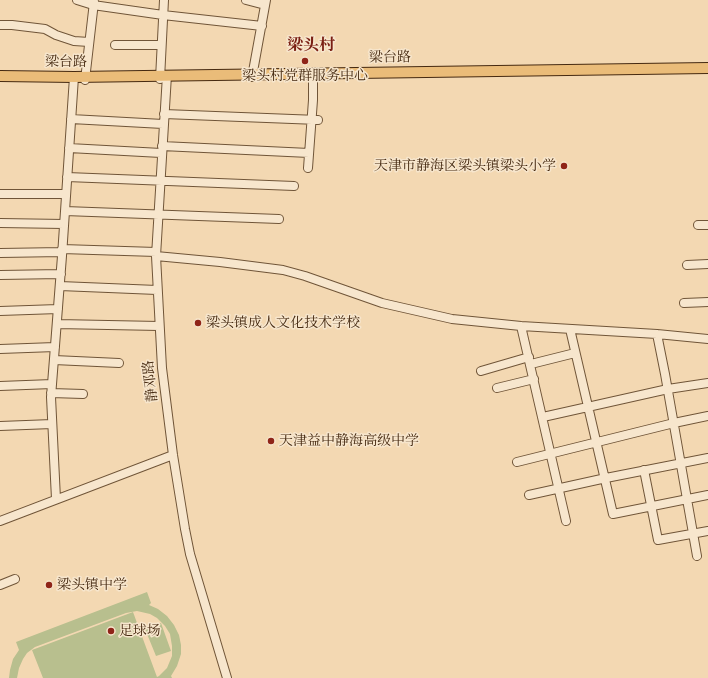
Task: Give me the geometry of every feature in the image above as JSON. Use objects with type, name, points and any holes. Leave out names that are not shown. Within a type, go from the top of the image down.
[{"type":"main road","name":"梁台路","points":[[313,75],[708,68]]},
{"type":"main road","name":"梁台路","points":[[0,80],[252,75],[708,73]]},
{"type":"main road","name":"梁台路","points":[[0,76],[74,79]]},
{"type":"street","points":[[77,0],[163,15],[262,26]]},
{"type":"street","name":"静邓路","points":[[164,0],[161,45],[164,114],[156,254],[159,326],[172,455],[181,508],[190,554],[227,678]]},
{"type":"street","points":[[246,0],[266,2],[252,75]]},
{"type":"street","points":[[85,78],[94,3]]},
{"type":"street","points":[[0,25],[45,29],[56,35],[74,41],[89,42]]},
{"type":"street","points":[[115,45],[161,45]]},
{"type":"street","points":[[308,168],[315,120],[313,75]]},
{"type":"street","points":[[56,499],[51,393],[74,79]]},
{"type":"street","points":[[164,114],[315,120]]},
{"type":"street","points":[[71,119],[163,124]]},
{"type":"street","points":[[69,148],[309,153]]},
{"type":"street","points":[[67,177],[294,186]]},
{"type":"street","points":[[0,194],[66,194]]},
{"type":"street","points":[[65,211],[279,219]]},
{"type":"street","points":[[0,223],[64,224]]},
{"type":"street","points":[[698,225],[708,225]]},
{"type":"street","points":[[0,253],[62,250],[156,254],[283,270],[305,276],[382,303],[452,319],[522,326],[657,334],[708,339]]},
{"type":"street","points":[[687,265],[708,264]]},
{"type":"street","points":[[0,276],[60,274]]},
{"type":"street","points":[[60,286],[157,290]]},
{"type":"street","points":[[684,303],[708,302]]},
{"type":"street","points":[[0,311],[58,308]]},
{"type":"street","points":[[56,324],[159,326]]},
{"type":"street","points":[[522,326],[566,521]]},
{"type":"street","points":[[570,329],[606,478],[613,514],[708,495]]},
{"type":"street","points":[[657,334],[697,556]]},
{"type":"street","points":[[0,349],[55,348]]},
{"type":"street","points":[[480,370],[575,353]]},
{"type":"street","points":[[54,360],[120,363]]},
{"type":"street","points":[[497,388],[534,379]]},
{"type":"street","points":[[543,417],[668,389],[708,383]]},
{"type":"street","points":[[0,386],[52,384]]},
{"type":"street","points":[[51,393],[83,394]]},
{"type":"street","points":[[517,462],[708,416]]},
{"type":"street","points":[[0,426],[52,424]]},
{"type":"street","points":[[0,521],[172,455]]},
{"type":"street","points":[[529,495],[644,470],[708,458]]},
{"type":"street","points":[[644,470],[658,540],[708,530]]},
{"type":"street","points":[[0,585],[15,579]]},
{"type":"green space","name":"足球场","points":[[147,592],[151,603],[149,605],[158,609],[167,616],[179,635],[181,654],[177,666],[171,676],[172,678],[43,678],[32,650],[133,612],[157,677],[159,676],[167,668],[172,656],[170,634],[157,618],[150,614],[137,611],[126,613],[35,647],[27,653],[23,659],[17,678],[9,678],[13,659],[19,650],[16,642]]},
{"type":"green space","points":[[161,623],[171,651],[156,656],[145,629]]},
{"type":"place","name":"梁头村党群服务中心","points":[[305,61]]},
{"type":"place","name":"天津市静海区梁头镇梁头小学","points":[[564,166]]},
{"type":"place","name":"梁头镇成人文化技术学校","points":[[198,323]]},
{"type":"place","name":"天津益中静海高级中学","points":[[271,441]]},
{"type":"place","name":"梁头镇中学","points":[[49,585]]},
{"type":"place","name":"足球场","points":[[111,631]]},
{"type":"district","name":"梁头村","points":[[311,46]]}]
